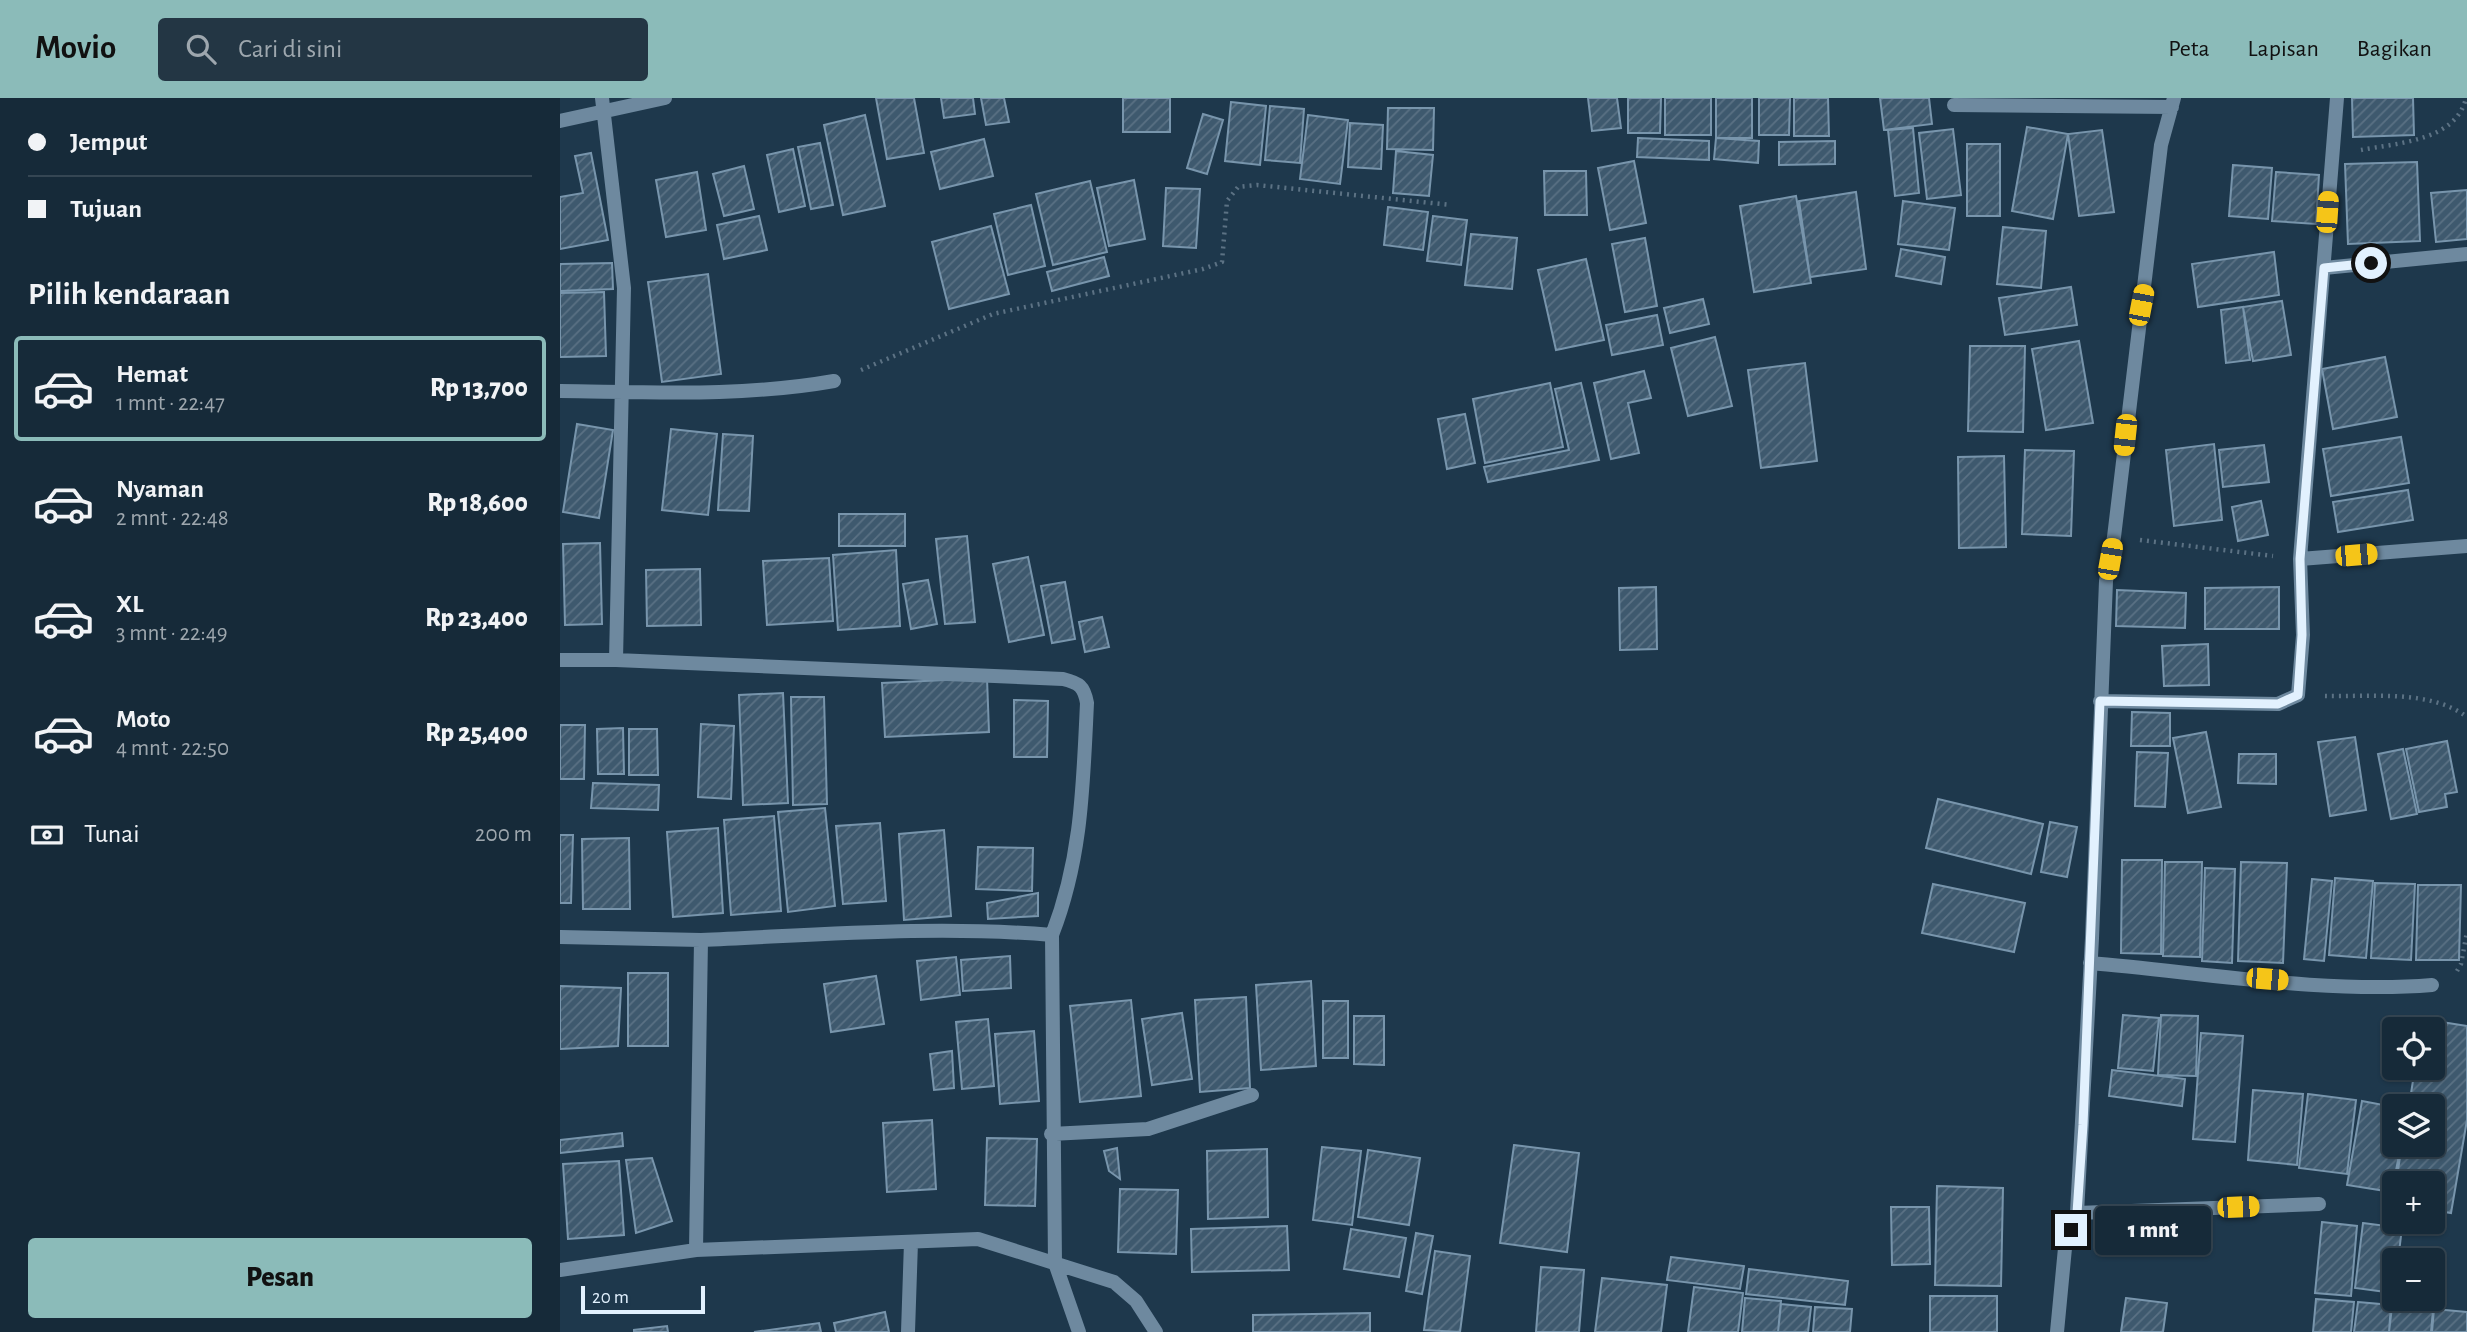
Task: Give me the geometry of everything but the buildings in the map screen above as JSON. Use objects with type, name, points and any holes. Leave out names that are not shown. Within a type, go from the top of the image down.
[{"type":"street","points":[[560,121],[603,105],[665,98]]},
{"type":"street","points":[[2100,701],[2278,704],[2298,695],[2302,635],[2300,559],[2337,98]]},
{"type":"street","points":[[1954,105],[2173,103],[2161,145],[2114,537],[2106,582],[2077,1213],[2065,1248],[2057,1332]]},
{"type":"street","points":[[603,105],[624,288],[616,660]]},
{"type":"street","points":[[2324,268],[2467,254]]},
{"type":"street","points":[[560,391],[737,392],[789,389],[834,381]]},
{"type":"street","points":[[2300,559],[2467,546]]},
{"type":"street","points":[[560,660],[616,660],[1063,679],[1078,683],[1085,690],[1087,703],[1080,835],[1066,898],[1052,935],[1051,1134],[1055,1263],[1079,1332]]},
{"type":"street","points":[[560,937],[701,940],[918,930],[1052,935]]},
{"type":"street","points":[[696,1250],[701,940]]},
{"type":"street","points":[[2090,962],[2292,981],[2398,988],[2432,985]]},
{"type":"street","points":[[1051,1134],[1148,1129],[1252,1095]]},
{"type":"street","points":[[2077,1213],[2319,1204]]},
{"type":"street","points":[[560,1270],[696,1250],[978,1239],[1114,1282],[1136,1301],[1156,1332]]},
{"type":"street","points":[[908,1332],[911,1242]]},
{"type":"path","points":[[2331,156],[2440,131],[2457,117],[2466,98]]},
{"type":"path","points":[[834,381],[993,314],[1203,269],[1222,262],[1227,201],[1238,187],[1258,185],[1451,205]]},
{"type":"path","points":[[2114,537],[2300,559]]},
{"type":"path","points":[[2298,695],[2393,697],[2442,702],[2467,717]]},
{"type":"path","points":[[2432,985],[2456,973],[2461,964],[2467,932]]},
{"type":"route","points":[[2071,1230],[2077,1213],[2083,1125],[2100,701],[2278,704],[2298,695],[2301,688],[2302,635],[2300,559],[2324,268],[2371,263]]}]
